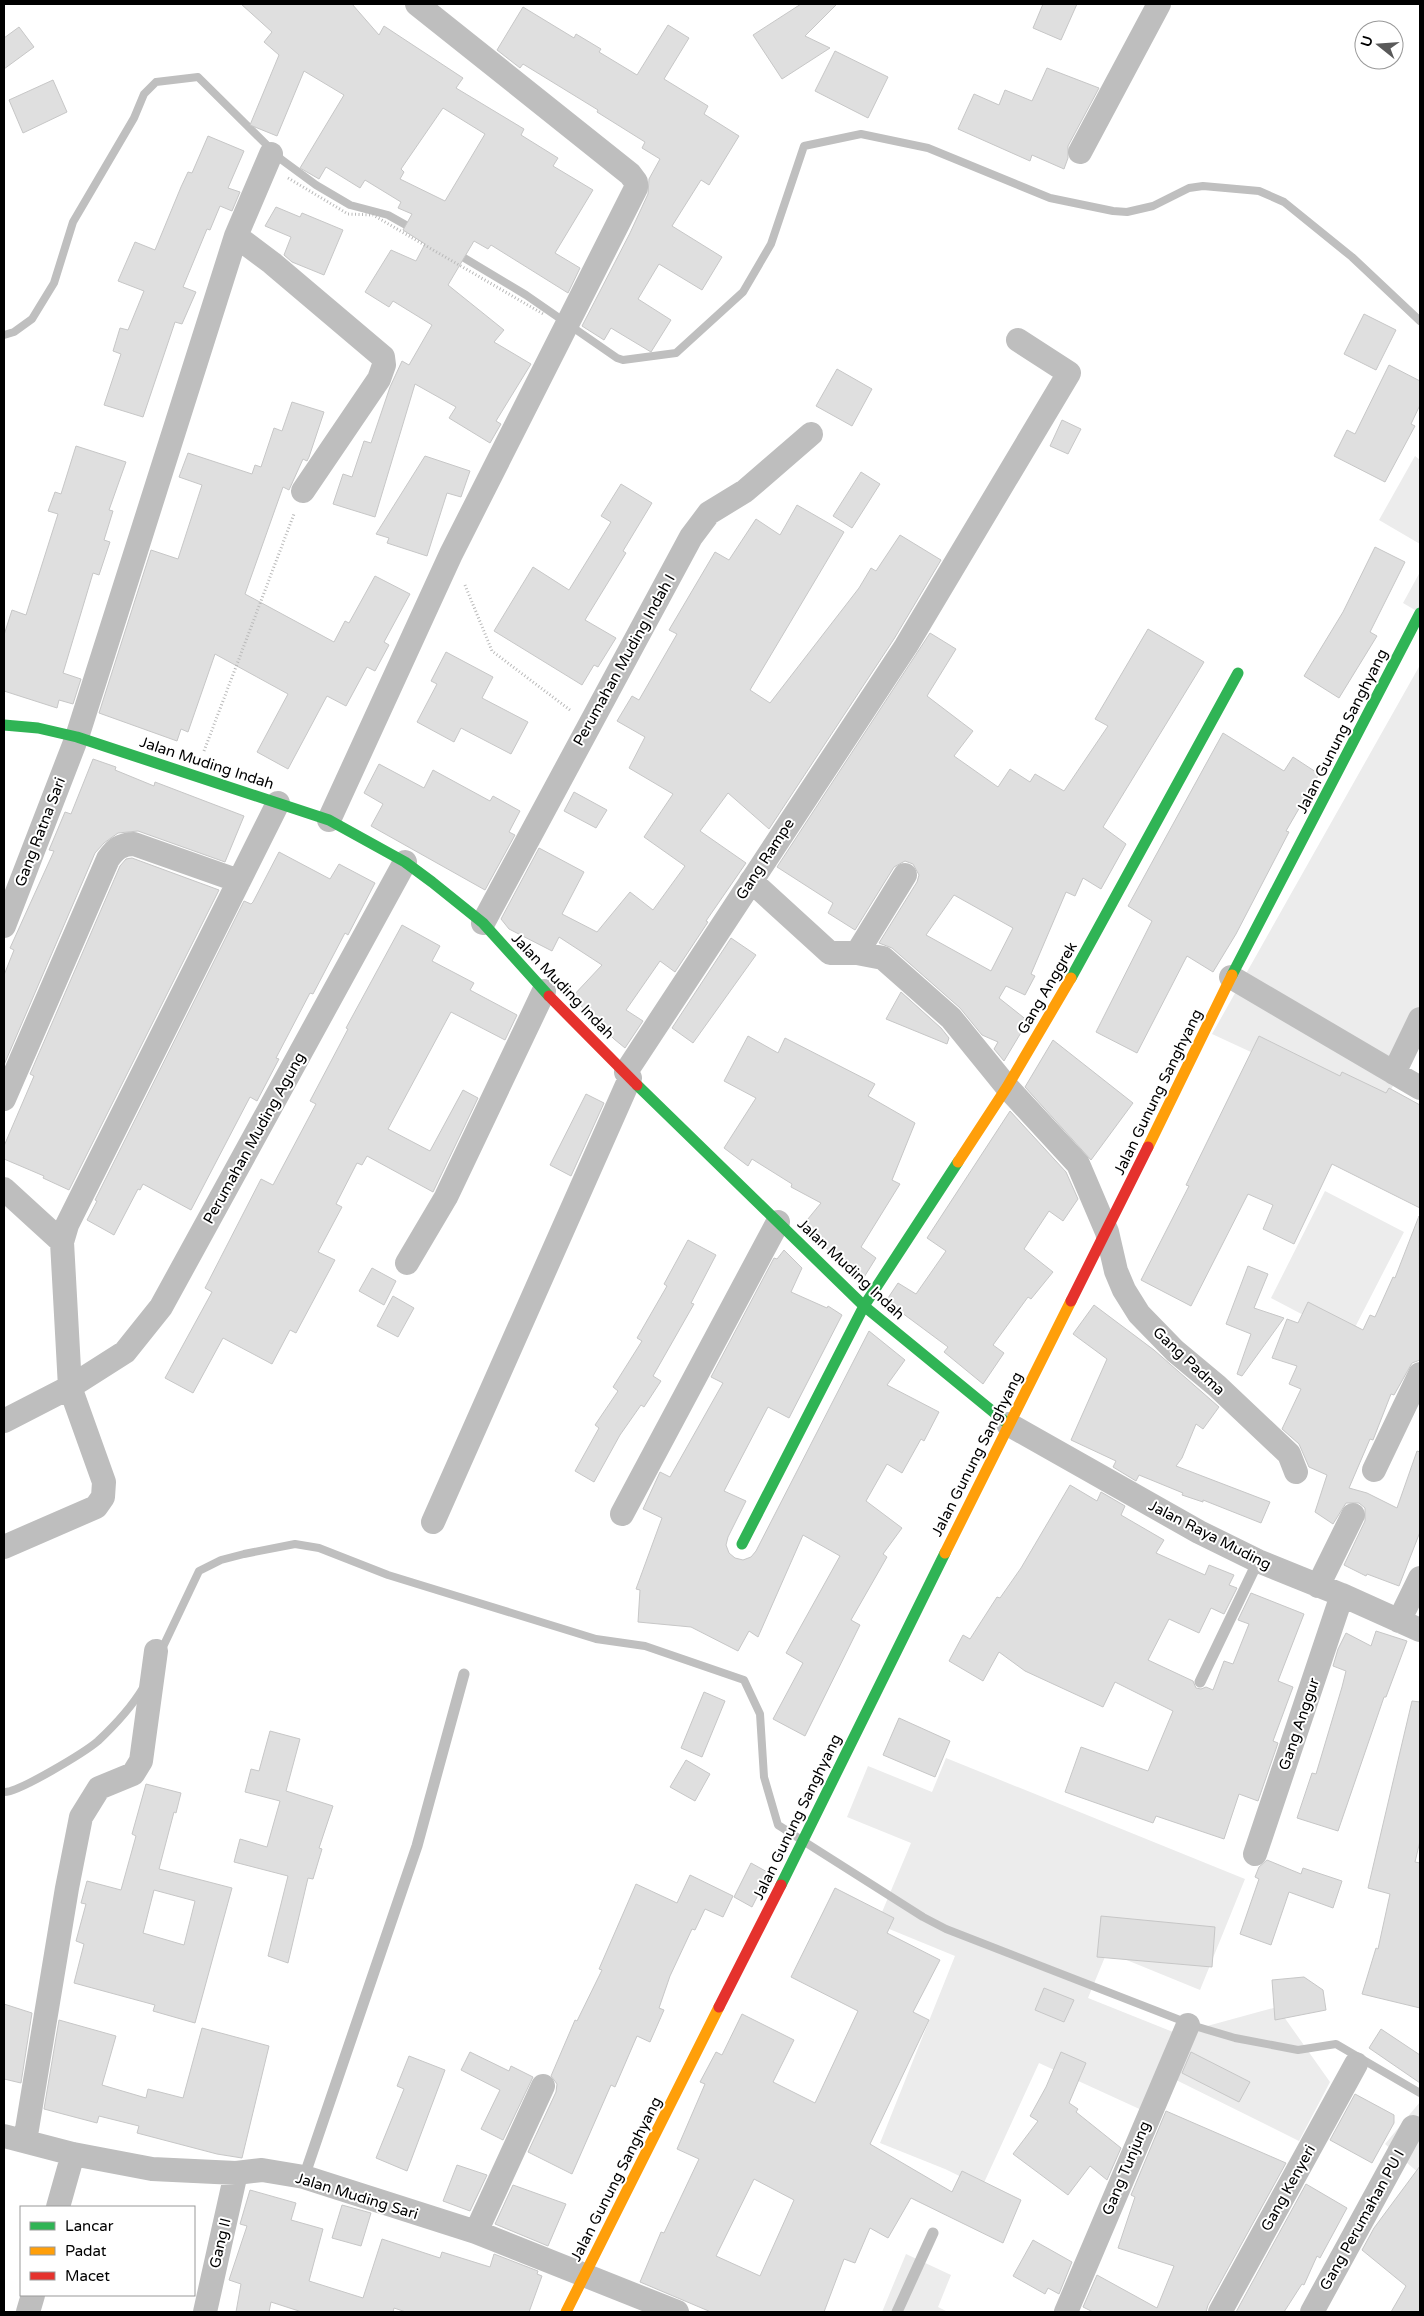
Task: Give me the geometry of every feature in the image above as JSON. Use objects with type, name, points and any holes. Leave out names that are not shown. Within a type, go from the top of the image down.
[{"type":"street","points":[[329,820],[451,554],[635,194],[636,182],[630,174],[417,4]]},
{"type":"street","points":[[1080,152],[1159,4]]},
{"type":"street","name":"Gang Ratna Sari","points":[[4,926],[77,737],[236,236],[268,159]]},
{"type":"street","points":[[236,236],[272,263],[383,357],[384,365],[379,379],[303,491]]},
{"type":"street","name":"Gang Rampe","points":[[432,1522],[628,1075],[751,881],[906,646],[1069,372],[1018,340]]},
{"type":"street","name":"Perumahan Muding Indah I","points":[[483,923],[589,723],[691,537],[709,513],[746,491],[811,434]]},
{"type":"street","name":"Jalan Gunung Sanghyang","points":[[566,2312],[812,1823],[1008,1424],[1107,1232],[1231,977],[1420,613]]},
{"type":"street","name":"Gang Anggrek","points":[[742,1544],[864,1306],[1006,1087],[1059,999],[1238,673]]},
{"type":"street","name":"Jalan Muding Indah","points":[[4,725],[38,728],[77,737],[329,820],[405,862],[462,904],[483,923],[544,991],[864,1306],[1008,1424]]},
{"type":"street","points":[[4,1546],[96,1508],[103,1497],[104,1482],[70,1387],[62,1242],[67,1225],[278,803]]},
{"type":"street","points":[[4,1099],[108,859],[114,850],[124,844],[134,844],[239,881]]},
{"type":"street","name":"Perumahan Muding Agung","points":[[4,1421],[70,1387],[125,1352],[161,1307],[405,862]]},
{"type":"street","points":[[857,953],[905,875]]},
{"type":"street","name":"Gang Padma","points":[[751,881],[830,953],[857,953],[882,958],[951,1018],[1006,1087],[1078,1164],[1107,1232],[1116,1271],[1124,1290],[1139,1314],[1175,1351],[1217,1386],[1289,1454],[1296,1472]]},
{"type":"street","points":[[1231,977],[1420,1088]]},
{"type":"street","points":[[407,1263],[446,1197],[544,991]]},
{"type":"street","points":[[1394,1073],[1420,1019]]},
{"type":"street","points":[[4,1189],[62,1242]]},
{"type":"street","points":[[622,1514],[778,1222]]},
{"type":"street","points":[[1374,1470],[1420,1374]]},
{"type":"street","name":"Jalan Raya Muding","points":[[1008,1424],[1200,1532],[1258,1561],[1342,1595],[1410,1626]]},
{"type":"street","points":[[1318,1586],[1353,1515]]},
{"type":"street","points":[[1410,1626],[1420,1578]]},
{"type":"street","name":"Gang Anggur","points":[[1255,1854],[1342,1595]]},
{"type":"street","points":[[14,2139],[81,1817],[99,1788],[133,1774],[141,1761],[156,1651]]},
{"type":"street","name":"Gang Tunjung","points":[[1066,2312],[1188,2025]]},
{"type":"street","name":"Gang Kenyeri","points":[[1220,2312],[1356,2064]]},
{"type":"street","points":[[476,2232],[543,2086]]},
{"type":"street","name":"Gang Perumahan PU I","points":[[1312,2312],[1413,2127]]},
{"type":"street","name":"Jalan Muding Sari","points":[[14,2139],[73,2154],[152,2169],[236,2173],[262,2170],[304,2177],[476,2232],[677,2312]]},
{"type":"street","points":[[58,2206],[73,2154]]},
{"type":"street","name":"Gang II","points":[[205,2312],[236,2173]]},
{"type":"street","points":[[28,2312],[33,2296]]},
{"type":"lane","points":[[1200,1682],[1258,1561]]},
{"type":"lane","points":[[304,2177],[418,1846],[464,1674]]},
{"type":"lane","points":[[897,2312],[933,2233]]},
{"type":"path","points":[[268,159],[348,214],[373,215],[566,327]]},
{"type":"path","points":[[195,775],[303,491]]},
{"type":"path","points":[[451,554],[477,610],[492,651],[589,723]]},
{"type":"shaded area","points":[[1415,456],[1420,460],[1420,544],[1379,520]]},
{"type":"shaded area","points":[[1420,572],[1420,613],[1403,603]]},
{"type":"shaded area","points":[[1420,665],[1420,1031],[1386,1100],[1290,1070],[1212,1034]]},
{"type":"shaded area","points":[[1325,1191],[1404,1232],[1349,1339],[1271,1298]]},
{"type":"shaded area","points":[[946,1758],[1245,1879],[1200,1990],[1107,1952],[1088,1998],[1178,2034],[1277,2007],[1330,2082],[1299,2141],[1162,2073],[1146,2112],[1039,2063],[982,2187],[945,2169],[880,2143],[955,1956],[877,1924],[911,1843],[847,1817],[868,1766],[932,1792]]},
{"type":"shaded area","points":[[1420,2102],[1420,2174],[1385,2144]]},
{"type":"shaded area","points":[[906,2254],[951,2275],[938,2307],[948,2312],[882,2312]]},
{"type":"building","points":[[241,4],[352,4],[379,35],[384,26],[463,78],[456,88],[524,129],[521,135],[558,158],[553,166],[593,190],[555,253],[580,268],[568,293],[491,245],[488,249],[474,241],[448,285],[504,330],[494,342],[531,364],[496,421],[501,424],[490,443],[449,418],[456,407],[415,384],[375,517],[333,504],[343,474],[352,477],[364,441],[371,443],[390,387],[402,361],[409,365],[432,325],[393,301],[389,307],[365,292],[391,250],[416,261],[425,244],[403,230],[412,214],[398,208],[401,202],[365,180],[360,188],[326,167],[319,179],[300,168],[344,95],[304,71],[277,136],[250,125],[279,55],[264,42],[272,32]],"holes":[[[443,108],[485,134],[445,201],[400,179],[404,172],[401,169]]]},
{"type":"building","points":[[801,4],[837,4],[805,36],[830,48],[782,79],[753,35]]},
{"type":"building","points":[[1043,4],[1077,4],[1061,40],[1033,28]]},
{"type":"building","points":[[523,7],[574,38],[576,34],[601,49],[599,52],[637,75],[668,25],[689,38],[664,79],[708,106],[704,114],[739,136],[709,185],[701,180],[672,226],[722,257],[702,290],[659,264],[638,299],[671,320],[651,352],[611,328],[604,340],[582,326],[630,233],[648,194],[649,179],[660,159],[642,148],[645,142],[597,112],[598,110],[523,64],[520,68],[497,50]]},
{"type":"building","points":[[19,27],[34,47],[4,69],[4,38]]},
{"type":"building","points":[[835,51],[888,77],[868,118],[815,91]]},
{"type":"building","points":[[1047,68],[1099,88],[1068,146],[1068,158],[1064,169],[1032,155],[1030,161],[958,129],[974,94],[999,105],[1005,90],[1032,101]]},
{"type":"building","points":[[53,80],[67,112],[23,133],[9,100]]},
{"type":"building","points":[[208,136],[244,151],[228,188],[240,192],[232,211],[220,206],[210,230],[207,229],[183,287],[196,292],[182,324],[175,322],[143,417],[104,405],[121,354],[113,351],[120,328],[128,330],[144,291],[118,281],[135,242],[155,250],[181,187],[188,172],[192,173]]},
{"type":"building","points":[[276,207],[300,217],[302,213],[343,230],[324,275],[292,262],[284,255],[291,237],[265,226]]},
{"type":"building","points":[[1364,314],[1396,330],[1376,370],[1344,354]]},
{"type":"building","points":[[1389,365],[1420,381],[1420,405],[1411,424],[1415,426],[1385,482],[1334,456],[1347,430],[1355,434]]},
{"type":"building","points":[[837,369],[872,389],[852,426],[816,406]]},
{"type":"building","points":[[292,402],[324,412],[307,461],[303,459],[289,490],[283,487],[245,594],[334,642],[345,621],[349,623],[375,576],[410,594],[384,642],[389,645],[375,671],[367,667],[346,706],[327,696],[288,769],[257,752],[288,694],[215,654],[188,732],[181,729],[177,741],[99,713],[151,550],[178,559],[202,485],[179,477],[188,453],[252,474],[255,465],[261,467],[274,428],[282,431]]},
{"type":"building","points":[[1062,420],[1081,429],[1068,454],[1050,446]]},
{"type":"building","points":[[76,446],[126,462],[109,510],[113,511],[104,540],[110,542],[99,575],[93,573],[63,673],[81,679],[73,704],[59,700],[57,708],[4,691],[4,635],[12,610],[26,615],[58,514],[48,511],[55,492],[61,494]]},
{"type":"building","points":[[425,456],[470,471],[461,497],[447,493],[427,556],[387,543],[389,538],[376,534]]},
{"type":"building","points":[[861,472],[880,484],[852,528],[833,516]]},
{"type":"building","points":[[621,484],[652,503],[623,551],[626,553],[585,620],[616,638],[598,667],[594,665],[582,685],[494,631],[533,567],[569,590],[611,522],[601,516]]},
{"type":"building","points":[[797,505],[844,532],[750,690],[770,703],[859,588],[871,568],[876,571],[900,535],[941,560],[894,639],[769,829],[728,793],[700,831],[746,863],[706,921],[708,922],[675,972],[660,961],[626,1010],[643,1021],[625,1048],[572,997],[602,965],[559,937],[552,951],[509,929],[501,919],[539,848],[584,872],[562,914],[597,932],[630,892],[653,910],[685,866],[644,837],[673,794],[629,768],[645,737],[617,721],[632,696],[639,700],[677,634],[669,630],[715,552],[729,560],[756,519],[780,535]]},
{"type":"building","points":[[1375,547],[1405,562],[1370,632],[1377,636],[1339,698],[1304,676],[1343,612]]},
{"type":"building","points":[[1148,629],[1204,662],[1103,827],[1126,844],[1101,889],[1083,878],[1075,896],[1066,892],[1031,974],[1035,976],[1025,995],[1006,986],[999,998],[1028,1021],[1004,1061],[994,1049],[998,1042],[982,1035],[960,1008],[892,948],[879,943],[917,882],[919,875],[913,864],[905,861],[894,867],[855,930],[828,913],[833,903],[777,867],[930,633],[956,649],[927,696],[973,731],[954,756],[998,787],[1010,769],[1030,782],[1035,774],[1064,791],[1108,726],[1095,719]],"holes":[[[954,895],[1013,928],[991,971],[926,935]]]},
{"type":"building","points":[[446,652],[493,677],[482,698],[528,722],[511,754],[461,728],[454,742],[417,722],[437,684],[431,681]]},
{"type":"building","points":[[1223,733],[1284,771],[1293,757],[1319,774],[1286,831],[1289,832],[1236,934],[1213,972],[1187,956],[1137,1053],[1096,1032],[1152,921],[1128,906]]},
{"type":"building","points":[[93,759],[116,767],[115,770],[154,786],[155,782],[244,816],[225,862],[138,831],[118,833],[104,843],[95,853],[4,1065],[4,975],[14,950],[10,948],[54,851],[49,850],[65,812],[71,814]]},
{"type":"building","points":[[379,764],[424,788],[433,770],[490,801],[493,796],[520,811],[509,832],[515,835],[485,890],[371,826],[383,804],[364,793]]},
{"type":"building","points":[[574,792],[607,810],[596,828],[564,811]]},
{"type":"building","points":[[279,852],[330,879],[339,864],[375,883],[348,935],[345,933],[313,994],[310,993],[276,1058],[279,1059],[257,1101],[250,1097],[191,1210],[143,1184],[140,1190],[138,1189],[114,1235],[87,1220],[97,1201],[95,1200],[244,901],[251,904],[253,902]]},
{"type":"building","points":[[132,858],[219,890],[69,1190],[43,1178],[44,1176],[4,1159],[4,1146],[34,1076],[30,1074],[120,866],[126,859]]},
{"type":"building","points":[[402,925],[440,946],[432,961],[474,983],[470,990],[517,1015],[505,1040],[451,1012],[388,1129],[430,1151],[463,1090],[478,1098],[433,1192],[367,1156],[362,1165],[357,1163],[336,1204],[342,1207],[318,1252],[335,1260],[296,1333],[290,1330],[272,1364],[223,1338],[193,1393],[165,1378],[212,1292],[205,1288],[261,1179],[273,1185],[316,1104],[310,1101],[348,1029],[346,1028]]},
{"type":"building","points":[[731,938],[756,955],[693,1043],[672,1028]]},
{"type":"building","points":[[901,992],[941,1028],[949,1038],[947,1044],[886,1019]]},
{"type":"building","points":[[748,1036],[778,1053],[785,1038],[875,1084],[868,1096],[915,1123],[892,1180],[900,1184],[861,1247],[876,1258],[861,1282],[803,1225],[821,1203],[791,1187],[792,1184],[752,1159],[748,1166],[724,1148],[756,1098],[724,1081]]},
{"type":"building","points":[[1259,1036],[1340,1076],[1342,1072],[1386,1093],[1389,1088],[1420,1105],[1420,1208],[1332,1164],[1294,1244],[1263,1229],[1273,1205],[1248,1194],[1191,1306],[1141,1280],[1189,1186],[1186,1185]]},
{"type":"building","points":[[1053,1040],[1133,1103],[1091,1160],[1025,1087]]},
{"type":"building","points":[[586,1094],[604,1103],[571,1176],[550,1165]]},
{"type":"building","points":[[1010,1111],[1066,1172],[1078,1199],[1063,1221],[1049,1211],[1024,1249],[1053,1272],[1031,1299],[1028,1297],[993,1345],[1004,1353],[983,1384],[944,1352],[948,1347],[886,1301],[898,1283],[916,1294],[946,1251],[927,1238]]},
{"type":"building","points":[[1419,1216],[1420,1360],[1412,1363],[1394,1395],[1391,1394],[1373,1440],[1370,1439],[1349,1488],[1367,1493],[1397,1508],[1417,1451],[1420,1452],[1420,1532],[1399,1586],[1367,1574],[1366,1576],[1344,1565],[1365,1521],[1365,1508],[1359,1503],[1346,1503],[1333,1524],[1315,1512],[1327,1475],[1309,1467],[1299,1444],[1282,1429],[1301,1389],[1289,1384],[1297,1366],[1272,1358],[1287,1319],[1298,1323],[1308,1302],[1363,1330],[1370,1315],[1375,1317],[1393,1277],[1395,1278]]},
{"type":"building","points":[[688,1240],[716,1255],[691,1303],[694,1304],[653,1376],[661,1381],[644,1407],[641,1405],[620,1435],[594,1482],[575,1471],[599,1428],[595,1425],[618,1391],[613,1387],[642,1341],[637,1338],[667,1286],[664,1284]]},
{"type":"building","points":[[784,1250],[802,1268],[791,1292],[827,1308],[828,1306],[842,1315],[789,1418],[768,1407],[724,1491],[746,1501],[728,1537],[726,1545],[729,1553],[735,1558],[743,1560],[751,1557],[756,1551],[869,1331],[905,1360],[887,1385],[939,1412],[924,1441],[921,1439],[902,1473],[887,1464],[866,1501],[902,1528],[883,1554],[887,1557],[851,1620],[860,1625],[805,1736],[773,1719],[803,1663],[786,1653],[840,1556],[803,1535],[758,1637],[749,1631],[738,1651],[691,1627],[638,1622],[640,1590],[636,1589],[662,1518],[643,1509],[660,1472],[670,1477],[723,1383],[711,1377],[774,1258],[777,1259]]},
{"type":"building","points":[[1248,1266],[1268,1274],[1254,1308],[1284,1318],[1242,1376],[1237,1374],[1251,1334],[1226,1324]]},
{"type":"building","points":[[372,1268],[396,1281],[384,1305],[359,1291]]},
{"type":"building","points":[[393,1296],[414,1308],[398,1337],[377,1326]]},
{"type":"building","points":[[1094,1305],[1154,1350],[1219,1407],[1203,1429],[1196,1424],[1182,1458],[1176,1466],[1270,1502],[1261,1523],[1203,1500],[1203,1502],[1182,1495],[1183,1493],[1139,1475],[1136,1481],[1113,1467],[1116,1461],[1071,1440],[1107,1359],[1073,1334]]},
{"type":"building","points":[[1070,1485],[1097,1501],[1101,1492],[1125,1506],[1121,1515],[1164,1540],[1156,1553],[1205,1575],[1209,1565],[1234,1575],[1229,1585],[1237,1588],[1224,1614],[1211,1608],[1199,1633],[1169,1619],[1148,1660],[1193,1681],[1196,1688],[1206,1687],[1213,1690],[1224,1661],[1233,1664],[1249,1624],[1238,1620],[1251,1593],[1304,1614],[1278,1681],[1293,1687],[1273,1741],[1278,1743],[1258,1801],[1239,1794],[1224,1839],[1156,1816],[1153,1823],[1065,1792],[1081,1747],[1148,1771],[1173,1711],[1115,1682],[1103,1707],[1025,1671],[999,1652],[983,1681],[949,1661],[963,1635],[970,1639],[997,1597],[1000,1598],[1021,1568]]},
{"type":"building","points":[[1376,1631],[1407,1641],[1386,1697],[1384,1697],[1338,1831],[1297,1818],[1312,1773],[1316,1774],[1346,1671],[1333,1666],[1338,1649],[1346,1633],[1371,1646]]},
{"type":"building","points":[[704,1692],[725,1701],[702,1757],[681,1748]]},
{"type":"building","points":[[1412,1701],[1420,1702],[1420,1841],[1415,1862],[1420,1863],[1420,2008],[1362,1994],[1376,1948],[1378,1949],[1390,1894],[1368,1888]]},
{"type":"building","points":[[899,1718],[950,1741],[935,1777],[883,1755]]},
{"type":"building","points":[[270,1731],[300,1739],[286,1791],[333,1806],[319,1848],[322,1849],[313,1879],[308,1878],[288,1963],[268,1956],[288,1876],[234,1862],[240,1839],[267,1847],[280,1801],[245,1792],[251,1769],[259,1771]]},
{"type":"building","points":[[686,1760],[710,1774],[695,1801],[670,1787]]},
{"type":"building","points":[[146,1784],[181,1793],[159,1869],[232,1888],[195,2023],[153,2011],[155,2005],[74,1983],[84,1944],[76,1941],[86,1904],[81,1903],[87,1881],[121,1890],[136,1836],[132,1834]],"holes":[[[154,1890],[195,1901],[184,1945],[143,1933]]]},
{"type":"building","points":[[1267,1860],[1301,1874],[1303,1868],[1342,1881],[1333,1908],[1289,1892],[1271,1945],[1240,1934],[1259,1879],[1255,1877],[1259,1867]]},
{"type":"building","points":[[751,1863],[769,1873],[752,1907],[734,1897]]},
{"type":"building","points":[[690,1875],[733,1896],[723,1917],[705,1909],[695,1930],[692,1929],[670,1976],[659,2008],[664,2010],[650,2042],[637,2036],[615,2087],[611,2085],[572,2174],[528,2152],[556,2092],[557,2084],[551,2076],[575,2020],[577,2021],[602,1970],[599,1969],[636,1884],[677,1903]]},
{"type":"building","points":[[835,1888],[894,1918],[887,1933],[940,1960],[913,2012],[929,2020],[870,2144],[952,2192],[962,2171],[1021,2200],[1003,2243],[911,2198],[888,2238],[870,2228],[855,2263],[844,2259],[824,2312],[711,2312],[640,2282],[661,2232],[664,2233],[699,2159],[677,2149],[705,2084],[700,2082],[716,2052],[722,2055],[742,2014],[794,2040],[773,2082],[815,2103],[858,2011],[791,1977]],"holes":[[[754,2179],[794,2200],[760,2276],[716,2256]]]},
{"type":"building","points":[[1101,1916],[1215,1927],[1212,1967],[1097,1957]]},
{"type":"building","points":[[1304,1977],[1323,1990],[1326,2010],[1275,2020],[1272,1980]]},
{"type":"building","points":[[1044,1988],[1074,2000],[1064,2022],[1035,2010]]},
{"type":"building","points":[[4,2004],[32,2013],[21,2083],[4,2079]]},
{"type":"building","points":[[59,2020],[116,2036],[102,2085],[146,2098],[148,2089],[183,2098],[202,2028],[269,2046],[242,2158],[217,2154],[137,2133],[139,2126],[99,2116],[97,2123],[44,2109]]},
{"type":"building","points":[[1381,2029],[1420,2055],[1420,2083],[1369,2048]]},
{"type":"building","points":[[470,2052],[509,2071],[511,2066],[533,2077],[503,2140],[481,2129],[500,2090],[461,2070]]},
{"type":"building","points":[[1061,2052],[1086,2063],[1069,2103],[1078,2109],[1076,2112],[1121,2148],[1107,2180],[1090,2166],[1068,2195],[1013,2154],[1038,2121],[1030,2116],[1046,2087]]},
{"type":"building","points":[[1191,2052],[1250,2082],[1239,2102],[1182,2073]]},
{"type":"building","points":[[409,2056],[445,2070],[407,2171],[376,2158],[404,2089],[397,2086]]},
{"type":"building","points":[[1355,2094],[1394,2115],[1394,2123],[1372,2163],[1330,2140]]},
{"type":"building","points":[[1166,2111],[1286,2163],[1208,2305],[1206,2312],[1093,2312],[1083,2307],[1097,2275],[1157,2308],[1174,2266],[1118,2248],[1135,2197],[1131,2195]]},
{"type":"building","points":[[457,2165],[487,2175],[470,2211],[443,2201]]},
{"type":"building","points":[[1420,2166],[1420,2312],[1391,2312],[1406,2286],[1362,2250],[1374,2228]]},
{"type":"building","points":[[1306,2184],[1347,2208],[1320,2258],[1317,2256],[1304,2285],[1302,2284],[1284,2312],[1236,2312]]},
{"type":"building","points":[[513,2185],[566,2204],[548,2246],[495,2224]]},
{"type":"building","points":[[250,2190],[296,2203],[291,2220],[323,2229],[309,2281],[363,2298],[382,2239],[440,2258],[442,2252],[490,2267],[494,2254],[538,2271],[537,2274],[542,2276],[529,2312],[406,2312],[394,2308],[393,2312],[302,2312],[271,2302],[269,2312],[236,2312],[241,2284],[229,2280],[247,2226],[240,2224]]},
{"type":"building","points":[[342,2205],[371,2213],[361,2246],[332,2238]]},
{"type":"building","points":[[1033,2240],[1072,2262],[1059,2294],[1048,2288],[1045,2294],[1013,2276]]},
{"type":"waterway","points":[[4,335],[14,332],[32,319],[54,283],[73,222],[134,118],[144,94],[156,82],[198,77],[282,160],[316,185],[350,205],[388,215],[413,229]]},
{"type":"waterway","points":[[456,253],[526,295],[617,358],[623,360],[676,353],[743,292],[771,244],[804,146],[861,134],[928,148],[1050,198],[1113,211],[1127,212],[1153,206],[1189,188],[1203,186],[1259,191],[1284,202],[1352,257],[1420,321]]},
{"type":"waterway","points":[[161,1651],[199,1571],[221,1560],[295,1544],[319,1548],[388,1575],[596,1639],[645,1646],[744,1680],[760,1714],[764,1777],[778,1825],[923,1917],[946,1929],[1198,2027],[1235,2038],[1298,2050],[1336,2044],[1420,2093]]},
{"type":"waterway","points":[[4,1792],[12,1791],[36,1779],[98,1741],[122,1716],[143,1688]]},
{"type":"traffic: fast","points":[[1232,975],[1420,613]]},
{"type":"traffic: fast","points":[[1071,978],[1238,673]]},
{"type":"traffic: fast","points":[[4,725],[38,728],[77,737],[329,820],[405,862],[432,882],[483,923],[549,996]]},
{"type":"traffic: fast","points":[[637,1085],[864,1306],[1008,1424]]},
{"type":"traffic: fast","points":[[742,1544],[864,1306],[958,1162]]},
{"type":"traffic: fast","points":[[781,1885],[945,1553]]},
{"type":"traffic: slow","points":[[1148,1147],[1232,975]]},
{"type":"traffic: slow","points":[[958,1162],[1007,1087],[1071,978]]},
{"type":"traffic: slow","points":[[945,1553],[1071,1301]]},
{"type":"traffic: slow","points":[[566,2312],[719,2007]]},
{"type":"traffic: jam","points":[[549,996],[637,1085]]},
{"type":"traffic: jam","points":[[1071,1301],[1148,1147]]},
{"type":"traffic: jam","points":[[719,2007],[781,1885]]}]
